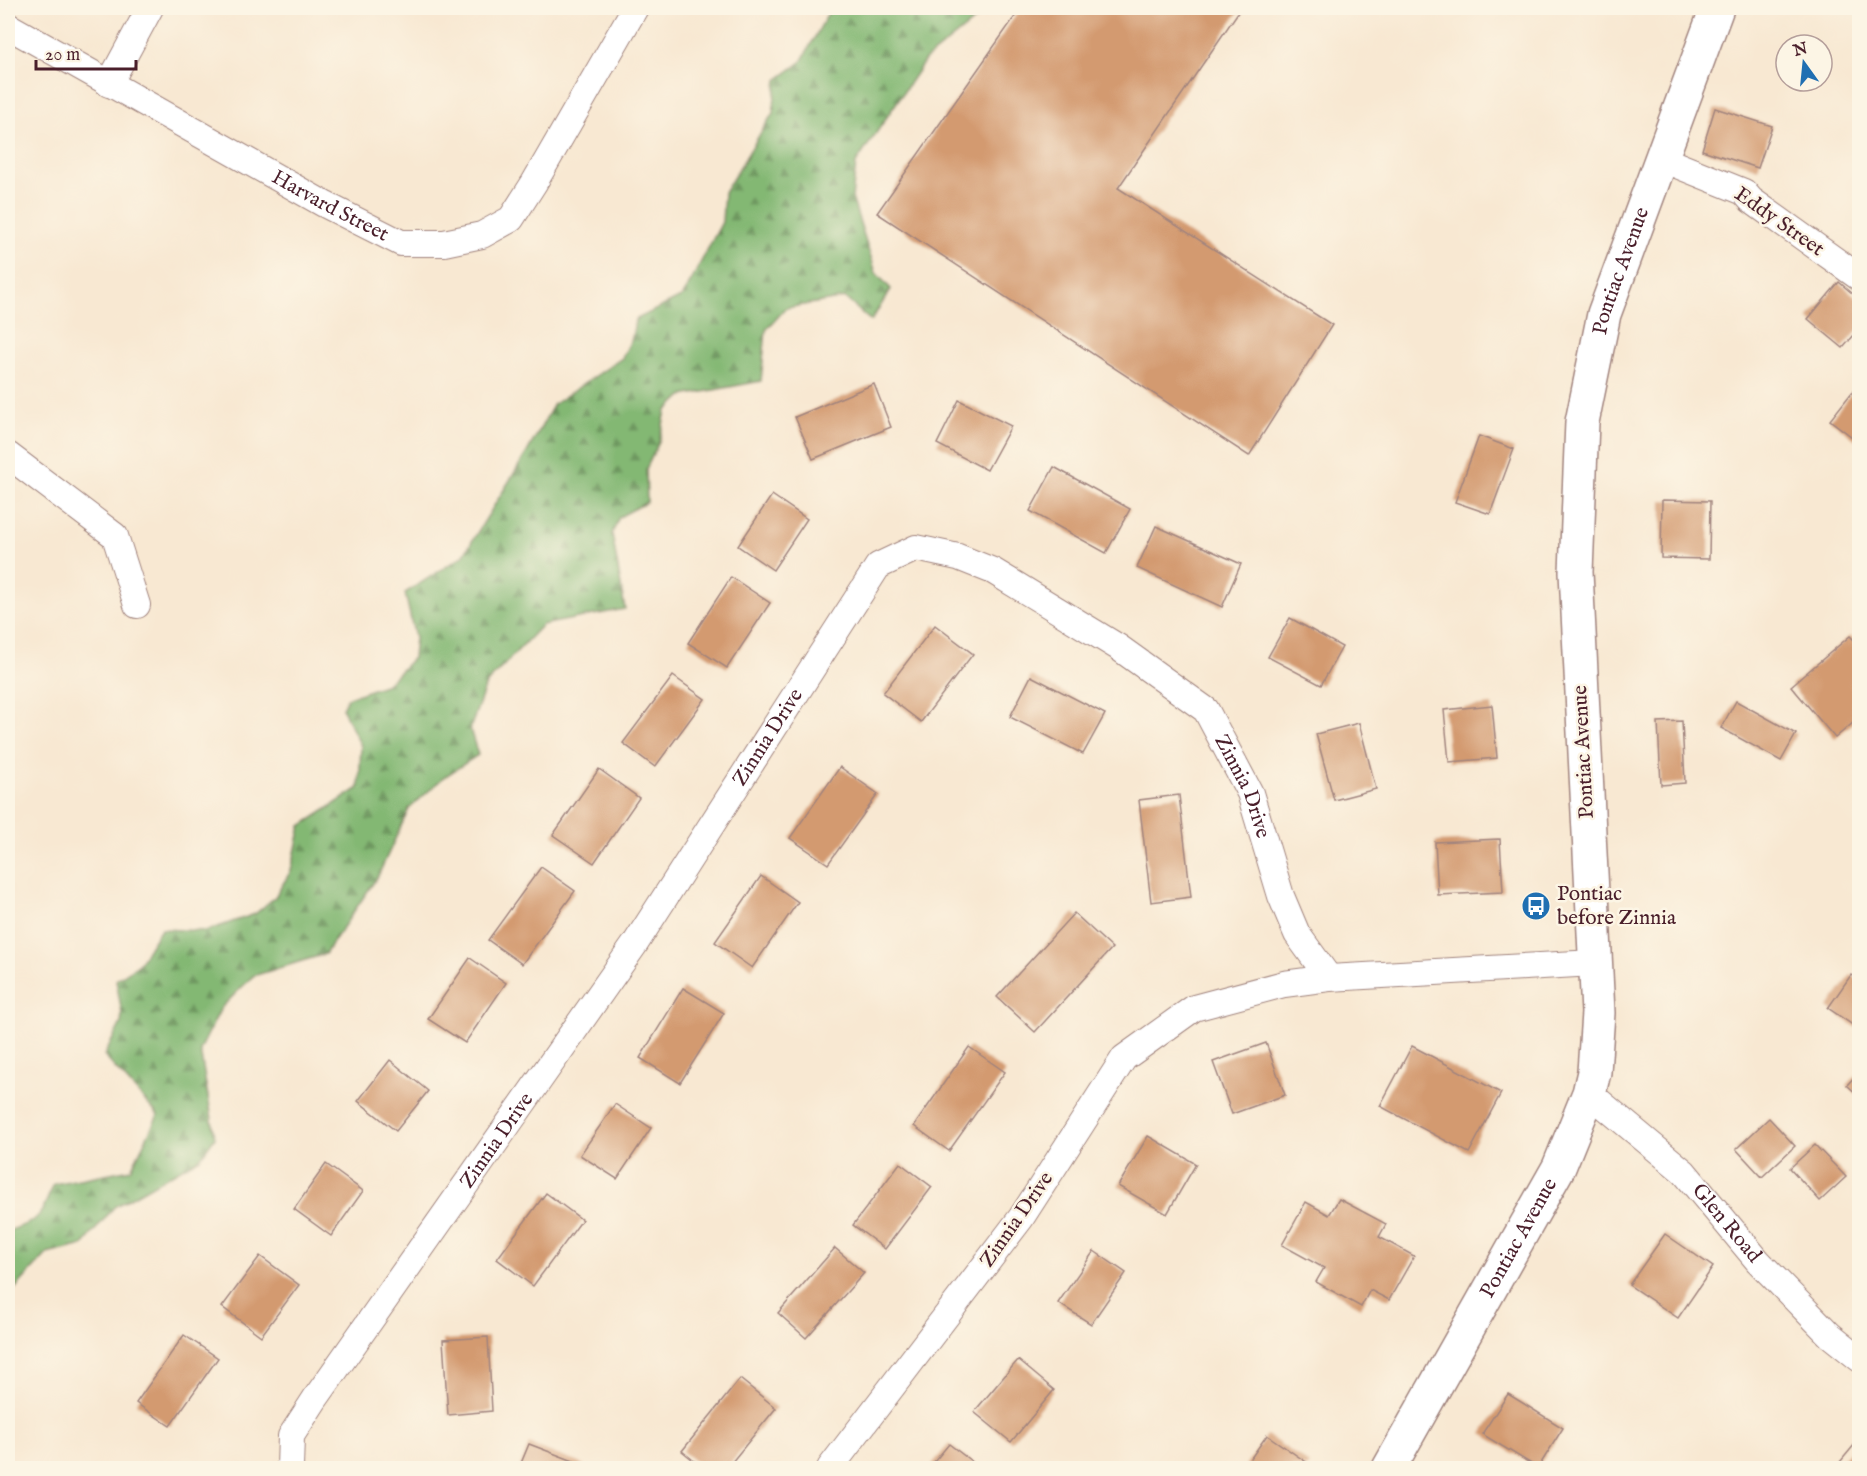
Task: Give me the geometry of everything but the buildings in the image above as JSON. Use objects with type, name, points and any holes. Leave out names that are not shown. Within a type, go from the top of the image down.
[{"type":"main road","name":"Pontiac Avenue","points":[[1389,1468],[1560,1167],[1589,1093],[1598,1013],[1576,572],[1582,422],[1604,314],[1717,8]]},
{"type":"street","points":[[109,84],[150,8]]},
{"type":"street","name":"Harvard Street","points":[[8,26],[324,204],[401,243],[444,243],[482,235],[511,219],[635,8]]},
{"type":"street","name":"Eddy Street","points":[[1662,159],[1744,192],[1751,200],[1860,278]]},
{"type":"street","points":[[8,455],[115,536],[137,605]]},
{"type":"street","name":"Zinnia Drive","points":[[290,1468],[291,1436],[315,1399],[635,944],[878,566],[916,548],[958,557],[993,571],[1118,647],[1206,710],[1250,793],[1281,896],[1297,934],[1329,978]]},
{"type":"street","name":"Zinnia Drive","points":[[830,1468],[1022,1218],[1124,1058],[1194,1008],[1284,984],[1329,978],[1594,963]]},
{"type":"street","name":"Glen Road","points":[[1589,1093],[1684,1172],[1758,1261],[1830,1335],[1860,1359]]},
{"type":"green space","points":[[831,8],[990,8],[925,60],[856,163],[852,198],[876,273],[891,289],[871,321],[845,298],[786,308],[766,330],[761,381],[682,396],[666,411],[659,442],[646,469],[647,502],[619,517],[612,534],[625,609],[542,625],[486,684],[470,729],[478,755],[444,777],[409,809],[378,876],[325,954],[253,976],[221,1008],[200,1050],[215,1137],[200,1158],[114,1207],[83,1245],[47,1254],[8,1296],[8,1231],[34,1220],[42,1210],[54,1184],[131,1169],[158,1115],[104,1056],[121,1023],[122,1014],[116,980],[138,965],[161,929],[206,931],[255,914],[275,897],[291,871],[301,826],[359,788],[361,746],[342,708],[347,698],[387,684],[413,658],[415,638],[405,593],[463,556],[554,404],[622,358],[632,338],[635,320],[683,296],[722,222],[724,193],[773,113],[777,80],[801,62]]},
{"type":"place","name":"Pontiac before Zinnia","points":[[1536,906]]}]
